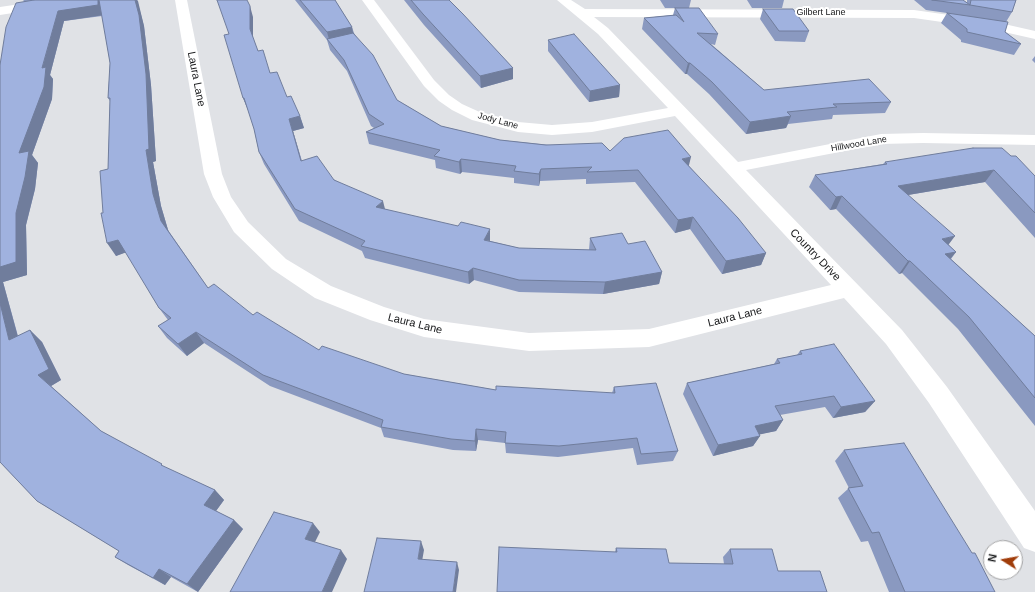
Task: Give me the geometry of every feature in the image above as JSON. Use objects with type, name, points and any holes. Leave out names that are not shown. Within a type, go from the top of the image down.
[{"type":"street","points":[[0,10],[70,0]]},
{"type":"street","name":"Laura Lane","points":[[181,0],[213,174],[222,197],[241,227],[279,264],[323,292],[378,314],[424,328],[529,342],[649,338],[848,289]]},
{"type":"street","name":"Jody Lane","points":[[368,0],[429,83],[444,98],[457,107],[478,117],[518,127],[552,130],[592,127],[678,111]]},
{"type":"street","name":"Country Drive","points":[[563,0],[582,13],[603,31],[894,337],[938,395],[1035,537]]},
{"type":"street","points":[[716,0],[724,13]]},
{"type":"street","points":[[885,3],[896,14]]},
{"type":"street","name":"Gilbert Lane","points":[[582,13],[896,14],[963,20],[1035,35]]},
{"type":"street","name":"Hillwood Lane","points":[[732,168],[881,139],[923,138],[1035,140]]},
{"type":"building","points":[[34,0],[98,0],[98,5],[58,11],[42,68],[46,67],[44,87],[19,153],[29,151],[25,177],[16,213],[16,262],[0,267],[0,65],[6,27],[16,3]]},
{"type":"building","points":[[99,0],[135,0],[139,15],[146,74],[149,149],[146,150],[153,194],[161,221],[208,288],[214,284],[253,315],[257,312],[319,350],[322,346],[404,374],[496,390],[496,386],[615,393],[614,387],[656,383],[678,451],[641,454],[637,438],[559,446],[505,443],[506,432],[476,429],[475,441],[451,439],[381,427],[383,420],[263,375],[196,332],[178,344],[158,326],[171,318],[159,308],[118,240],[107,243],[101,213],[103,213],[100,171],[108,169],[110,98],[108,98],[110,63]]},
{"type":"building","points":[[217,0],[247,0],[250,6],[250,29],[258,51],[263,50],[270,73],[277,72],[287,97],[291,96],[300,116],[289,119],[301,161],[317,156],[334,180],[383,201],[376,207],[458,226],[461,222],[490,229],[484,240],[519,248],[596,250],[590,238],[622,233],[628,244],[645,241],[662,272],[605,282],[519,280],[473,268],[468,272],[361,246],[365,241],[295,209],[259,152],[254,129],[224,35],[229,34]]},
{"type":"building","points":[[300,0],[335,0],[352,27],[327,32]]},
{"type":"building","points":[[411,0],[449,0],[513,68],[480,76]]},
{"type":"building","points":[[932,0],[963,0],[970,5]]},
{"type":"building","points":[[971,0],[1016,0],[1012,12],[970,5]]},
{"type":"building","points":[[675,8],[699,8],[718,34],[697,33],[764,90],[869,79],[891,102],[833,104],[837,107],[787,112],[791,116],[750,122],[712,82],[690,63],[688,63],[644,18],[676,15],[684,22]]},
{"type":"building","points":[[763,9],[793,9],[809,31],[779,31]]},
{"type":"building","points":[[947,13],[1008,22],[1005,32],[1021,44],[967,32],[967,29]]},
{"type":"building","points":[[353,33],[373,55],[397,100],[441,126],[500,140],[546,145],[602,143],[610,151],[624,138],[668,130],[691,157],[682,159],[738,218],[766,253],[726,261],[693,217],[678,220],[638,170],[587,172],[592,167],[541,169],[539,174],[514,171],[516,166],[461,159],[459,162],[434,156],[440,150],[366,132],[384,124],[369,114],[344,60],[327,39]]},
{"type":"building","points":[[574,34],[620,85],[590,91],[548,40]]},
{"type":"building","points":[[973,148],[1002,148],[1011,156],[1016,156],[1035,176],[1035,213],[994,170],[898,186],[955,236],[942,239],[956,252],[945,254],[1035,336],[1035,398],[969,317],[910,261],[908,261],[842,196],[836,197],[815,175],[887,164],[885,162]]},
{"type":"building","points":[[0,303],[9,340],[30,330],[49,369],[38,375],[101,431],[162,464],[161,465],[215,490],[204,505],[234,520],[187,584],[159,569],[153,578],[115,557],[119,551],[37,501],[0,462]]},
{"type":"building","points":[[834,344],[875,401],[841,407],[834,396],[775,406],[783,420],[755,426],[760,436],[718,445],[687,383],[780,363],[777,359],[802,354],[800,351]]},
{"type":"building","points":[[904,443],[972,553],[975,553],[983,569],[983,580],[989,580],[995,592],[905,592],[879,532],[872,533],[848,488],[863,486],[844,450]]},
{"type":"building","points":[[274,512],[313,523],[305,539],[341,550],[322,592],[230,592]]},
{"type":"building","points":[[377,538],[421,541],[418,559],[457,562],[453,592],[364,592]]},
{"type":"building","points":[[499,547],[617,552],[616,548],[666,549],[669,563],[733,564],[730,549],[772,549],[778,571],[820,571],[827,592],[497,592]]}]
